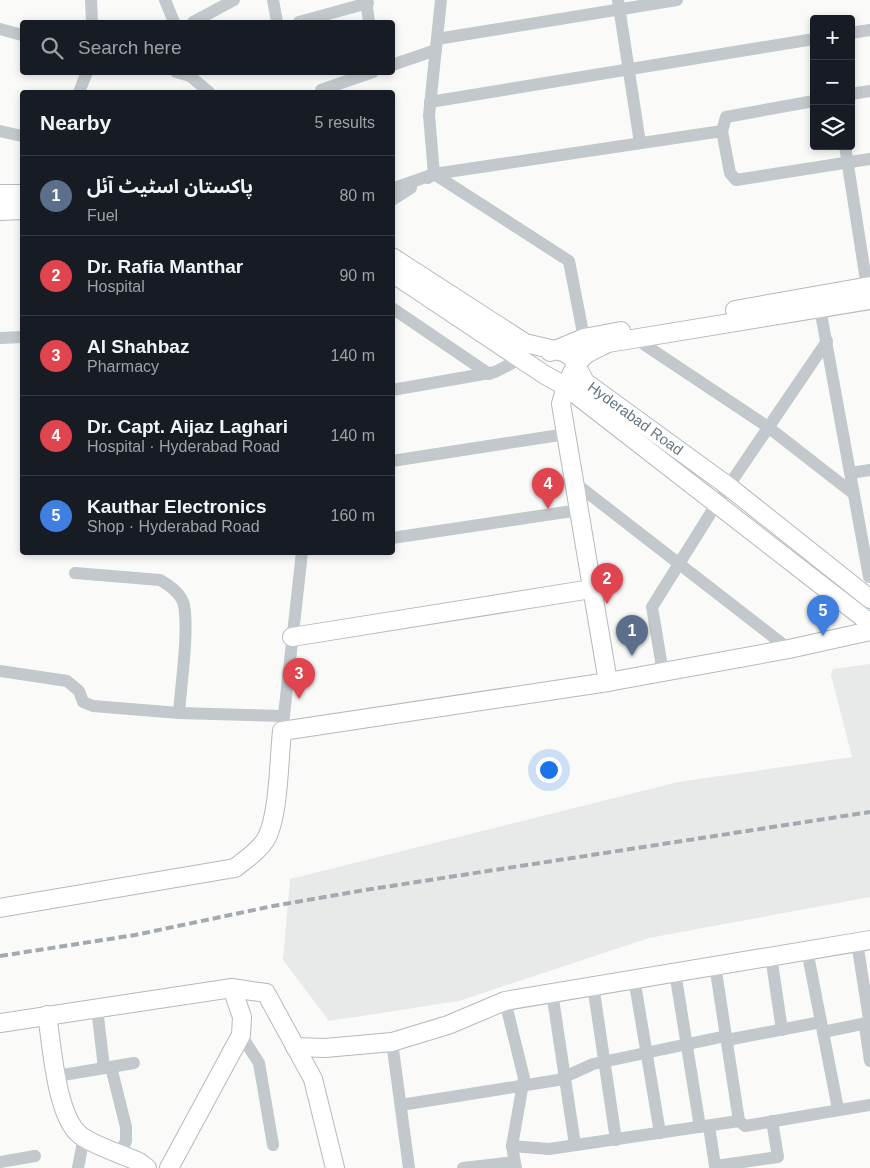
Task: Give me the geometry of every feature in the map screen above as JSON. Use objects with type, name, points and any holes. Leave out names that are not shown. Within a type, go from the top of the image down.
[{"type":"main road","points":[[0,194],[20,194]]},
{"type":"main road","points":[[0,211],[20,210]]},
{"type":"main road","name":"Hyderabad Road","points":[[395,259],[525,343],[554,350],[572,357],[585,382],[728,486],[864,594]]},
{"type":"main road","name":"Hyderabad Road","points":[[395,275],[566,386],[870,622]]},
{"type":"main road","points":[[608,682],[561,404],[566,386],[576,366],[583,356],[608,343],[820,308],[869,291]]},
{"type":"main road","points":[[542,372],[541,363],[546,355],[584,338],[869,291]]},
{"type":"main road","points":[[292,637],[591,589]]},
{"type":"main road","points":[[0,908],[235,868],[253,854],[266,839],[272,822],[283,724],[608,682],[789,649],[870,631]]},
{"type":"main road","points":[[295,1047],[325,1048],[392,1042],[448,1025],[505,1001],[864,941]]},
{"type":"main road","points":[[169,1168],[242,1035],[242,1017],[232,988]]},
{"type":"main road","points":[[0,1023],[232,988],[266,993],[313,1079],[335,1168]]},
{"type":"main road","points":[[47,1015],[62,1109],[70,1125],[84,1137],[120,1153],[146,1168]]},
{"type":"street","points":[[91,0],[92,20]]},
{"type":"street","points":[[166,0],[173,20]]},
{"type":"street","points":[[197,20],[234,0]]},
{"type":"street","points":[[273,0],[277,20]]},
{"type":"street","points":[[434,174],[429,115],[441,0]]},
{"type":"street","points":[[395,65],[436,45],[619,5],[677,0]]},
{"type":"street","points":[[306,20],[367,1],[369,20]]},
{"type":"street","points":[[619,5],[640,144]]},
{"type":"street","points":[[0,29],[20,34]]},
{"type":"street","points":[[855,33],[870,30]]},
{"type":"street","points":[[430,102],[810,41]]},
{"type":"street","points":[[81,90],[86,75]]},
{"type":"street","points":[[191,75],[207,90]]},
{"type":"street","points":[[322,90],[366,75]]},
{"type":"street","points":[[855,93],[870,91]]},
{"type":"street","points":[[810,102],[726,117],[722,131],[730,173],[736,180],[870,159]]},
{"type":"street","points":[[0,130],[20,135]]},
{"type":"street","points":[[395,188],[434,174],[722,131]]},
{"type":"street","points":[[846,150],[869,291]]},
{"type":"street","points":[[395,198],[434,174]]},
{"type":"street","points":[[434,174],[569,261],[584,338]]},
{"type":"street","points":[[820,308],[870,577],[864,594]]},
{"type":"street","points":[[395,310],[489,374]]},
{"type":"street","points":[[0,338],[20,337]]},
{"type":"street","points":[[636,339],[768,427],[854,494]]},
{"type":"street","points":[[663,673],[652,607],[728,486],[827,340]]},
{"type":"street","points":[[395,390],[489,374],[522,358]]},
{"type":"street","points":[[395,462],[566,434]]},
{"type":"street","points":[[851,474],[870,470]]},
{"type":"street","points":[[575,483],[789,649]]},
{"type":"street","points":[[395,538],[579,510]]},
{"type":"street","points":[[0,671],[67,681],[80,691],[83,702],[93,706],[283,724],[302,555]]},
{"type":"street","points":[[75,573],[160,580],[178,594],[184,603],[179,713]]},
{"type":"street","points":[[864,941],[869,1019],[865,1027],[870,1061]]},
{"type":"street","points":[[807,950],[838,1109]]},
{"type":"street","points":[[771,956],[782,1030]]},
{"type":"street","points":[[715,965],[739,1121],[745,1126],[870,1104]]},
{"type":"street","points":[[674,972],[687,1044],[715,1166],[731,1166],[778,1157],[772,1121]]},
{"type":"street","points":[[634,978],[660,1133]]},
{"type":"street","points":[[594,985],[616,1140]]},
{"type":"street","points":[[552,992],[575,1145]]},
{"type":"street","points":[[463,1168],[515,1165],[512,1146],[524,1078],[505,1001]]},
{"type":"street","points":[[97,1008],[108,1068],[126,1127],[126,1141],[120,1153]]},
{"type":"street","points":[[401,1106],[566,1077],[593,1064],[687,1044],[782,1030],[867,1023]]},
{"type":"street","points":[[242,1035],[259,1063],[273,1145]]},
{"type":"street","points":[[392,1042],[409,1168]]},
{"type":"street","points":[[57,1076],[134,1063]]},
{"type":"street","points":[[512,1146],[548,1149],[739,1121]]},
{"type":"street","points":[[78,1168],[84,1137]]},
{"type":"street","points":[[0,1162],[35,1156]]},
{"type":"shaded area","points":[[870,664],[870,897],[649,938],[459,1001],[329,1021],[283,960],[290,879],[678,782],[852,757],[831,675],[833,669]]},
{"type":"railway","points":[[0,956],[135,935],[273,906],[365,890],[870,812]]},
{"type":"place","name":"Dr. Capt. Aijaz Laghari","points":[[548,509]]},
{"type":"place","name":"Dr. Rafia Manthar","points":[[607,604]]},
{"type":"place","name":"Kauthar Electronics","points":[[823,636]]},
{"type":"place","name":"پاکستان اسٹیٹ آئل","points":[[632,656]]},
{"type":"place","name":"Al Shahbaz","points":[[299,699]]}]
